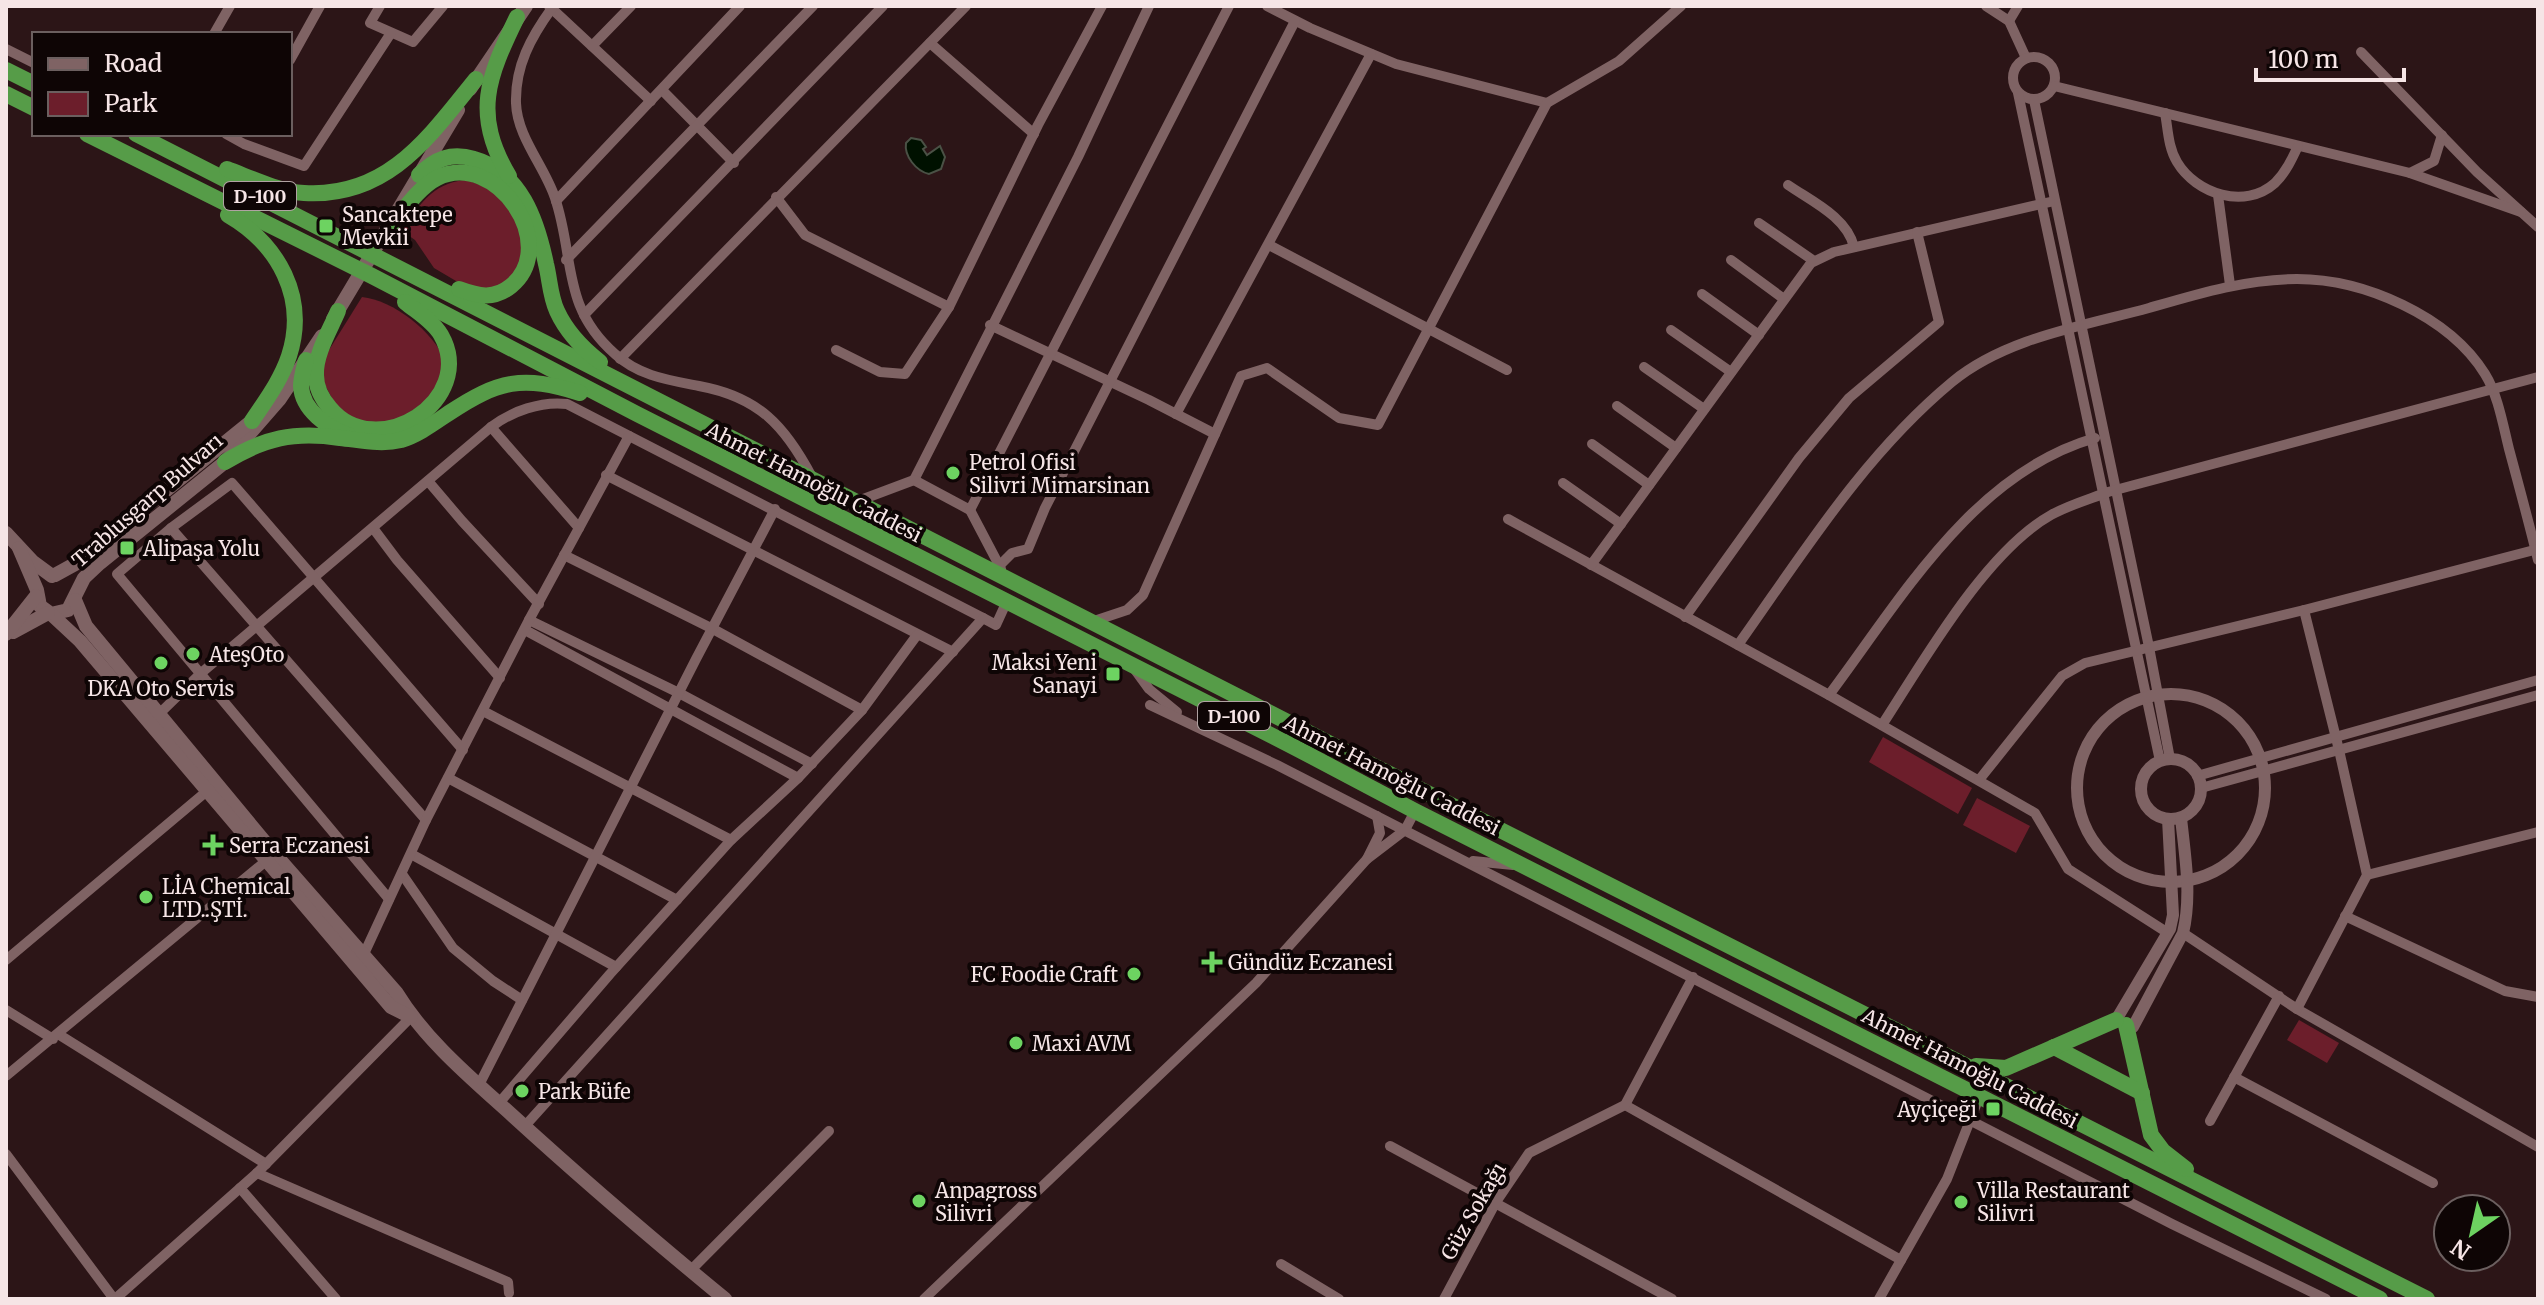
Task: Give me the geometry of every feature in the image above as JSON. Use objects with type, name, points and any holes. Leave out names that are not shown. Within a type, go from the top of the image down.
[{"type":"highway","points":[[522,12],[490,78],[486,107],[493,146],[526,201],[538,229],[552,295],[563,324],[586,351],[662,402]]},
{"type":"highway","points":[[6,70],[32,83]]},
{"type":"highway","points":[[160,146],[274,187],[303,193],[354,188],[397,167],[412,154],[476,79]]},
{"type":"highway","points":[[6,94],[32,107]]},
{"type":"highway","name":"Ahmet Hamoğlu Caddesi","points":[[91,136],[372,276],[1415,811],[2380,1299]]},
{"type":"highway","name":"Ahmet Hamoğlu Caddesi","points":[[140,136],[813,479],[1002,571],[1094,621],[2427,1299]]},
{"type":"highway","points":[[419,175],[438,160],[460,157],[486,164],[516,187]]},
{"type":"highway","points":[[152,167],[245,225],[267,244],[285,273],[295,308],[293,341],[278,380],[252,421]]},
{"type":"highway","points":[[384,258],[461,290],[488,297],[499,294],[517,281],[528,260],[528,237],[513,203],[494,184],[471,174],[449,174],[436,178],[390,226]]},
{"type":"highway","points":[[338,311],[319,356],[315,374],[327,405],[345,422],[371,429],[391,428],[417,419],[434,402],[447,380],[449,367],[445,345],[431,323],[372,276]]},
{"type":"highway","points":[[306,360],[301,386],[309,409],[340,432],[362,441]]},
{"type":"highway","points":[[225,462],[250,447],[293,435],[313,434],[362,441],[402,439],[432,425],[491,389],[523,381],[552,384],[637,414]]},
{"type":"highway","points":[[1948,1057],[1981,1068],[2006,1068],[2121,1023],[2151,1135],[2163,1151],[2189,1172],[2234,1201]]},
{"type":"highway","points":[[2054,1047],[2142,1093]]},
{"type":"main road","name":"Trablusgarp Bulvarı","points":[[75,597],[84,578],[225,462],[279,400],[338,311],[476,79],[522,12]]},
{"type":"main road","name":"Trablusgarp Bulvarı","points":[[54,576],[87,555],[252,421],[306,360]]},
{"type":"main road","points":[[6,533],[19,548],[54,576],[70,581],[86,626],[207,791],[270,857]]},
{"type":"main road","points":[[19,548],[40,606],[80,641],[154,718],[358,959],[396,992],[411,1017],[479,1085],[610,1205],[725,1299]]},
{"type":"main road","points":[[6,635],[37,593],[42,581],[54,576]]},
{"type":"main road","points":[[6,635],[50,613],[63,613],[75,597]]},
{"type":"street","points":[[215,32],[230,6]]},
{"type":"street","points":[[292,56],[320,6]]},
{"type":"street","points":[[380,6],[370,23],[413,42],[443,6]]},
{"type":"street","points":[[592,46],[631,6]]},
{"type":"street","points":[[556,201],[740,6]]},
{"type":"street","points":[[566,260],[813,6]]},
{"type":"street","points":[[584,315],[883,6]]},
{"type":"street","points":[[620,359],[966,6]]},
{"type":"street","points":[[836,350],[880,372],[905,374],[949,307],[1034,134],[1102,6]]},
{"type":"street","points":[[858,501],[914,480],[990,325],[1078,157],[1149,6]]},
{"type":"street","points":[[970,510],[1229,6]]},
{"type":"street","points":[[1267,6],[1396,64],[1547,103]]},
{"type":"street","points":[[1094,621],[1127,610],[1143,595],[1241,376],[1267,368],[1339,418],[1378,425],[1547,103],[1619,61],[1681,6]]},
{"type":"street","points":[[1986,6],[2009,21],[2026,58]]},
{"type":"street","points":[[2009,21],[2018,6]]},
{"type":"street","points":[[651,101],[551,7],[523,56],[516,106],[519,122],[556,201],[577,301],[603,343],[620,359],[654,377],[718,390],[752,404],[785,432],[813,479]]},
{"type":"street","points":[[1002,571],[1012,553],[1028,549],[1045,508],[1295,21]]},
{"type":"street","points":[[247,139],[304,166],[391,33]]},
{"type":"street","points":[[930,43],[1034,134]]},
{"type":"street","points":[[6,49],[32,62]]},
{"type":"street","points":[[2361,52],[2538,227]]},
{"type":"street","points":[[1176,414],[1371,54]]},
{"type":"street","points":[[2018,93],[2034,100],[2047,95],[2054,86],[2055,78],[2048,63],[2041,58],[2026,58],[2014,69],[2013,85],[2018,93],[2043,203],[2136,650],[2152,695]]},
{"type":"street","points":[[2054,86],[2410,173],[2521,212]]},
{"type":"street","points":[[662,90],[734,163]]},
{"type":"street","points":[[2034,100],[2149,647],[2152,695],[2165,760]]},
{"type":"street","points":[[2165,113],[2172,151],[2178,164],[2202,186],[2218,195],[2248,196],[2273,185],[2288,168],[2298,146]]},
{"type":"street","points":[[2410,173],[2434,161],[2442,135]]},
{"type":"street","points":[[1788,185],[1845,226],[1852,236],[1854,247]]},
{"type":"street","points":[[2218,195],[2230,285]]},
{"type":"street","points":[[776,197],[805,235],[949,307]]},
{"type":"street","points":[[1591,565],[1814,261],[1834,252],[2056,200]]},
{"type":"street","points":[[1759,223],[1814,261]]},
{"type":"street","points":[[1685,617],[1799,458],[1849,398],[1939,322],[1917,232]]},
{"type":"street","points":[[1269,245],[1507,370]]},
{"type":"street","points":[[1731,260],[1784,299]]},
{"type":"street","points":[[1738,645],[1860,474],[1898,431],[1954,380],[2003,351],[2070,329],[2230,285],[2298,279],[2361,288],[2421,314],[2463,347],[2486,375],[2502,421],[2537,553],[2085,663],[2062,676],[1979,780]]},
{"type":"street","points":[[1702,294],[1759,335]]},
{"type":"street","points":[[990,325],[1215,434]]},
{"type":"street","points":[[1671,330],[1731,372]]},
{"type":"street","points":[[1644,367],[1704,409]]},
{"type":"street","points":[[1882,725],[1961,605],[2009,548],[2050,515],[2117,490],[2538,377]]},
{"type":"street","points":[[154,718],[200,674],[491,427],[535,405],[555,402],[567,404],[775,509],[996,625],[1007,601]]},
{"type":"street","points":[[1617,406],[1676,448]]},
{"type":"street","points":[[491,427],[579,528]]},
{"type":"street","points":[[358,959],[527,625],[629,436]]},
{"type":"street","points":[[1829,695],[1968,515],[2007,482],[2051,455],[2105,436]]},
{"type":"street","points":[[1592,444],[1649,485]]},
{"type":"street","points":[[606,475],[953,652]]},
{"type":"street","points":[[914,480],[970,510],[1002,571]]},
{"type":"street","points":[[428,481],[539,604]]},
{"type":"street","points":[[389,899],[117,574],[171,528],[232,483],[463,750]]},
{"type":"street","points":[[1563,483],[1621,524]]},
{"type":"street","points":[[479,1085],[775,509]]},
{"type":"street","points":[[1508,519],[1829,695],[2035,813],[2068,869],[2168,933]]},
{"type":"street","points":[[171,528],[426,820]]},
{"type":"street","points":[[373,528],[500,678]]},
{"type":"street","points":[[564,555],[713,629],[862,710]]},
{"type":"street","points":[[2297,1009],[2367,875],[2304,610]]},
{"type":"street","points":[[524,1127],[983,618]]},
{"type":"street","points":[[527,625],[679,693],[812,764]]},
{"type":"street","points":[[527,625],[798,778]]},
{"type":"street","points":[[499,1103],[731,840],[798,778],[862,710],[917,635]]},
{"type":"street","points":[[1129,663],[1149,689],[1169,707],[1214,734]]},
{"type":"street","points":[[2199,782],[2258,758],[2538,680]]},
{"type":"street","points":[[2187,693],[2224,710],[2242,727],[2258,758],[2264,799],[2261,817],[2252,836],[2238,854],[2221,868],[2188,882],[2153,882],[2134,876],[2107,858],[2085,826],[2077,798],[2082,754],[2109,715],[2152,695],[2187,693]]},
{"type":"street","points":[[2199,782],[2262,772],[2538,695]]},
{"type":"street","points":[[1150,705],[1467,861],[2172,1224],[2326,1299]]},
{"type":"street","points":[[483,711],[731,840]]},
{"type":"street","points":[[2165,760],[2189,765],[2199,782],[2196,806],[2174,818],[2150,811],[2141,793],[2145,774],[2165,760]]},
{"type":"street","points":[[448,778],[677,900]]},
{"type":"street","points":[[6,960],[207,791]]},
{"type":"street","points":[[924,1299],[1256,983],[1367,859],[1405,830],[1415,811]]},
{"type":"street","points":[[1367,859],[1380,833],[1377,816]]},
{"type":"street","points":[[2174,818],[2188,882],[2186,919],[2183,933],[2133,1027],[2121,1023],[2168,933],[2173,915],[2174,818]]},
{"type":"street","points":[[2367,875],[2538,832]]},
{"type":"street","points":[[411,854],[616,967]]},
{"type":"street","points":[[6,1076],[270,857]]},
{"type":"street","points":[[1467,861],[1523,865]]},
{"type":"street","points":[[402,874],[453,948],[522,1000]]},
{"type":"street","points":[[2345,916],[2505,991],[2538,997]]},
{"type":"street","points":[[2183,933],[2297,1009],[2538,1147]]},
{"type":"street","points":[[1693,977],[1625,1105],[1901,1260]]},
{"type":"street","points":[[2210,1121],[2279,996]]},
{"type":"street","points":[[6,1010],[55,1036],[262,1169],[508,1282],[509,1293]]},
{"type":"street","points":[[6,1154],[114,1299],[262,1169],[411,1017]]},
{"type":"street","points":[[2234,1077],[2433,1183]]},
{"type":"street","points":[[1879,1299],[1947,1179],[1980,1095]]},
{"type":"street","name":"Güz Sokağı","points":[[1444,1299],[1496,1202],[1529,1153],[1625,1105]]},
{"type":"street","points":[[690,1271],[829,1131]]},
{"type":"street","points":[[1390,1146],[1672,1299]]},
{"type":"street","points":[[240,1188],[336,1299]]},
{"type":"street","points":[[1281,1264],[1339,1299]]},
{"type":"green space","points":[[464,180],[484,187],[502,199],[515,216],[523,236],[515,281],[478,294],[434,268],[415,240],[402,231],[427,197],[443,186]]},
{"type":"green space","points":[[362,297],[386,304],[411,319],[432,339],[445,361],[438,392],[391,426],[341,416],[321,377],[324,358]]},
{"type":"green space","points":[[1883,737],[1972,788],[1958,814],[1869,762]]},
{"type":"green space","points":[[1977,798],[2030,826],[2016,853],[1963,825]]},
{"type":"green space","points":[[2299,1020],[2339,1043],[2327,1063],[2287,1040]]},
{"type":"shaded area","points":[[911,138],[921,140],[927,155],[940,146],[945,157],[941,169],[929,174],[915,166],[906,148]]},
{"type":"place","name":"Sancaktepe Mevkii","points":[[326,226]]},
{"type":"place","name":"Petrol Ofisi Silivri Mimarsinan","points":[[953,473]]},
{"type":"place","name":"Alipaşa Yolu","points":[[127,548]]},
{"type":"place","name":"AteşOto","points":[[193,654]]},
{"type":"place","name":"DKA Oto Servis","points":[[161,663]]},
{"type":"place","name":"Maksi Yeni Sanayi","points":[[1113,674]]},
{"type":"place","name":"Serra Eczanesi","points":[[213,845]]},
{"type":"place","name":"LİA Chemical LTD..ŞTİ.","points":[[146,897]]},
{"type":"place","name":"Gündüz Eczanesi","points":[[1212,962]]},
{"type":"place","name":"FC Foodie Craft","points":[[1134,974]]},
{"type":"place","name":"Maxi AVM","points":[[1016,1043]]},
{"type":"place","name":"Park Büfe","points":[[522,1091]]},
{"type":"place","name":"Ayçiçeği","points":[[1993,1109]]},
{"type":"place","name":"Anpagross Silivri","points":[[919,1201]]},
{"type":"place","name":"Villa Restaurant Silivri","points":[[1961,1202]]}]
